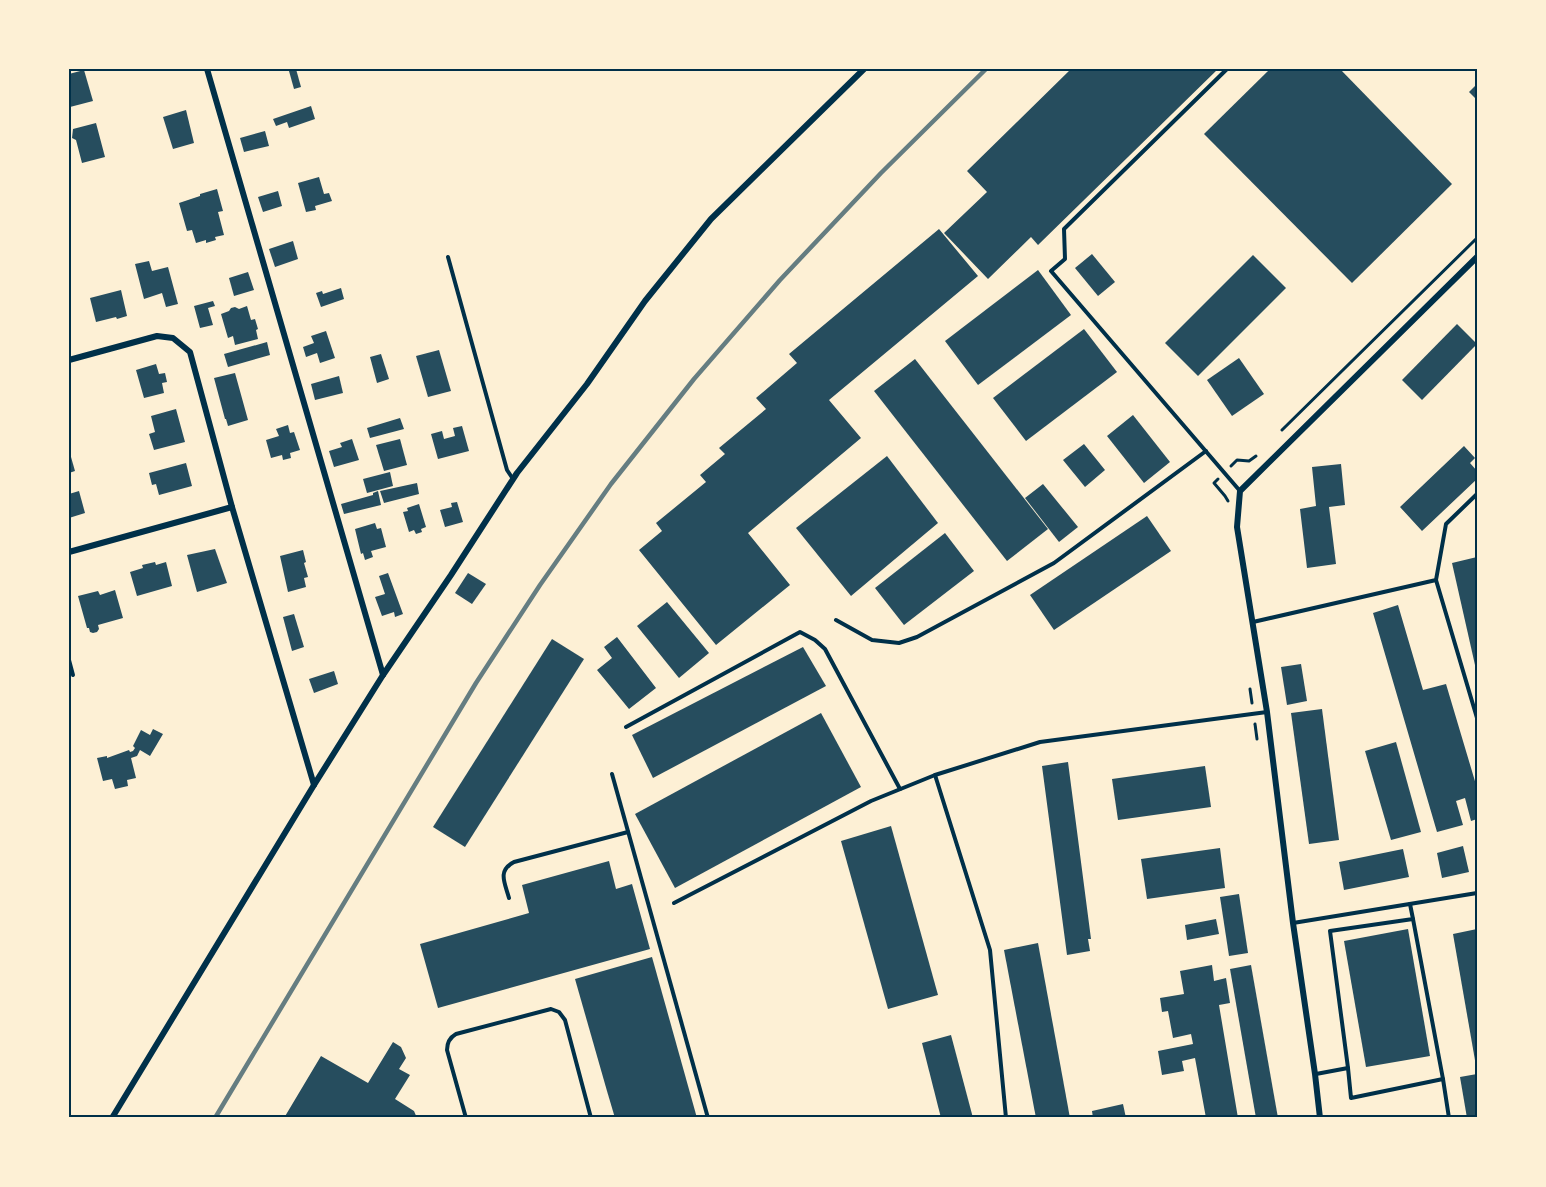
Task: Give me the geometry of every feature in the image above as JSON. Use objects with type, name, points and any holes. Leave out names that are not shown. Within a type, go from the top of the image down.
[{"type":"street","points":[[207,69],[383,675]]},
{"type":"street","points":[[112,1118],[314,784],[513,479],[587,384],[645,301],[711,219],[864,69]]},
{"type":"street","points":[[1320,1118],[1267,712],[1237,527],[1240,491],[1477,256]]},
{"type":"street","points":[[69,360],[157,336],[173,339],[190,352],[232,507],[314,784]]},
{"type":"street","points":[[69,552],[232,507]]},
{"type":"lane","points":[[1227,69],[1064,229],[1065,259],[1051,271],[1240,491]]},
{"type":"lane","points":[[448,257],[507,470],[513,479]]},
{"type":"lane","points":[[836,620],[872,640],[899,643],[917,637],[1054,563],[1206,451]]},
{"type":"lane","points":[[1477,494],[1446,524],[1436,580],[1477,718]]},
{"type":"lane","points":[[1252,622],[1436,580]]},
{"type":"lane","points":[[626,727],[800,632],[815,640],[825,649],[900,789]]},
{"type":"lane","points":[[69,660],[73,675]]},
{"type":"lane","points":[[674,903],[871,801],[935,775],[1040,742],[1267,712]]},
{"type":"lane","points":[[612,774],[708,1118]]},
{"type":"lane","points":[[935,775],[990,950],[1006,1118]]},
{"type":"lane","points":[[509,898],[503,873],[506,866],[628,832]]},
{"type":"lane","points":[[1293,923],[1477,893]]},
{"type":"lane","points":[[1410,904],[1449,1118]]},
{"type":"lane","points":[[1413,919],[1330,931],[1351,1098],[1443,1079]]},
{"type":"lane","points":[[466,1118],[447,1050],[452,1037],[551,1009],[559,1012],[565,1020],[591,1118]]},
{"type":"lane","points":[[1315,1074],[1348,1068]]},
{"type":"path","points":[[1281,432],[1477,238]]},
{"type":"building","points":[[296,69],[301,87],[294,89],[289,71]]},
{"type":"building","points":[[1071,69],[1218,69],[1038,245],[1031,237],[988,279],[944,233],[987,192],[967,171]]},
{"type":"building","points":[[1270,69],[1340,69],[1452,184],[1352,283],[1204,134]]},
{"type":"building","points":[[84,70],[93,101],[70,107],[69,74]]},
{"type":"building","points":[[1477,84],[1477,100],[1469,92]]},
{"type":"building","points":[[311,106],[315,119],[289,128],[287,122],[276,126],[273,119]]},
{"type":"building","points":[[186,110],[194,143],[173,149],[163,117]]},
{"type":"building","points":[[96,123],[105,157],[82,163],[76,140],[72,138],[73,129]]},
{"type":"building","points":[[265,131],[269,146],[244,152],[240,138]]},
{"type":"building","points":[[319,177],[324,194],[329,193],[332,201],[315,206],[316,210],[306,212],[298,183]]},
{"type":"building","points":[[217,189],[223,211],[218,212],[224,235],[215,237],[216,240],[206,243],[206,240],[196,243],[192,230],[187,231],[179,203]]},
{"type":"building","points":[[278,191],[282,206],[263,212],[258,197]]},
{"type":"building","points":[[939,229],[978,276],[829,400],[861,438],[748,533],[790,585],[716,645],[639,550],[662,531],[656,523],[706,482],[700,475],[725,454],[719,448],[766,409],[756,398],[797,363],[789,354]]},
{"type":"building","points":[[293,241],[298,259],[275,267],[269,249]]},
{"type":"building","points":[[1092,254],[1115,282],[1098,296],[1075,268]]},
{"type":"building","points":[[1253,255],[1286,288],[1198,376],[1165,343]]},
{"type":"building","points":[[149,261],[152,271],[168,267],[178,304],[166,307],[162,293],[144,299],[135,264]]},
{"type":"building","points":[[1038,270],[1071,315],[978,385],[945,341]]},
{"type":"building","points":[[248,272],[254,290],[234,296],[229,278]]},
{"type":"building","points":[[341,288],[344,299],[321,307],[316,293],[322,291],[323,294]]},
{"type":"building","points":[[121,290],[127,316],[96,322],[90,298]]},
{"type":"building","points":[[213,301],[215,306],[208,308],[213,325],[200,328],[194,306]]},
{"type":"building","points":[[247,306],[251,320],[255,319],[258,339],[235,345],[233,336],[228,338],[221,314],[231,308],[239,309]]},
{"type":"building","points":[[1457,324],[1477,344],[1422,400],[1402,380]]},
{"type":"building","points":[[1084,329],[1117,372],[1026,441],[993,398]]},
{"type":"building","points":[[326,331],[335,358],[320,363],[317,353],[306,357],[303,347],[314,343],[311,336]]},
{"type":"building","points":[[267,342],[270,355],[228,367],[224,354]]},
{"type":"building","points":[[439,350],[451,391],[428,397],[416,356]]},
{"type":"building","points":[[381,354],[389,379],[377,383],[370,357]]},
{"type":"building","points":[[1239,358],[1264,394],[1232,416],[1207,380]]},
{"type":"building","points":[[915,359],[1048,529],[1007,561],[874,391]]},
{"type":"building","points":[[156,364],[159,374],[165,373],[167,382],[162,383],[164,393],[144,398],[136,370]]},
{"type":"building","points":[[235,373],[248,420],[228,426],[214,378]]},
{"type":"building","points":[[339,376],[343,393],[315,400],[311,384]]},
{"type":"building","points":[[176,409],[185,442],[154,450],[149,434],[155,432],[151,416]]},
{"type":"building","points":[[1133,415],[1170,462],[1144,483],[1107,436]]},
{"type":"building","points":[[400,418],[404,429],[370,438],[367,428]]},
{"type":"building","points":[[288,425],[290,433],[294,432],[300,450],[290,453],[291,458],[283,460],[282,455],[271,458],[266,440],[279,436],[276,429]]},
{"type":"building","points":[[462,426],[469,451],[438,459],[431,434],[442,431],[444,439],[455,436],[453,428]]},
{"type":"building","points":[[352,439],[359,460],[334,467],[329,451],[342,447],[340,443]]},
{"type":"building","points":[[400,439],[407,465],[384,471],[376,445]]},
{"type":"building","points":[[1084,444],[1105,470],[1085,487],[1063,460]]},
{"type":"building","points":[[1464,446],[1475,458],[1470,463],[1477,471],[1477,479],[1422,531],[1400,507]]},
{"type":"building","points":[[69,450],[75,471],[69,473]]},
{"type":"building","points":[[887,456],[938,523],[851,596],[796,528]]},
{"type":"building","points":[[186,463],[192,486],[159,495],[156,484],[152,485],[149,473]]},
{"type":"building","points":[[1341,464],[1345,505],[1329,507],[1336,564],[1307,568],[1300,509],[1316,506],[1312,467]]},
{"type":"building","points":[[390,472],[393,486],[367,493],[363,479]]},
{"type":"building","points":[[417,483],[419,494],[384,503],[380,491]]},
{"type":"building","points":[[1043,484],[1078,527],[1059,542],[1025,498]]},
{"type":"building","points":[[79,491],[85,513],[69,518],[69,494]]},
{"type":"building","points":[[378,491],[381,505],[344,514],[341,504],[373,495]]},
{"type":"building","points":[[457,502],[463,522],[445,527],[440,510],[452,507],[451,503]]},
{"type":"building","points":[[419,504],[426,527],[421,529],[422,532],[416,534],[414,530],[409,532],[403,512]]},
{"type":"building","points":[[1147,516],[1171,551],[1054,630],[1030,595]]},
{"type":"building","points":[[375,523],[377,529],[381,528],[386,547],[371,551],[373,557],[365,560],[363,553],[361,554],[355,529]]},
{"type":"building","points":[[945,533],[974,571],[904,625],[875,588]]},
{"type":"building","points":[[215,549],[227,583],[197,592],[187,555]]},
{"type":"building","points":[[303,550],[308,577],[304,578],[306,587],[288,592],[280,556]]},
{"type":"building","points":[[1477,557],[1477,665],[1475,665],[1452,563]]},
{"type":"building","points":[[155,562],[156,565],[166,562],[172,586],[137,596],[130,572],[143,568],[142,565]]},
{"type":"building","points":[[388,573],[403,614],[395,617],[394,612],[382,616],[375,597],[385,594],[379,576]]},
{"type":"building","points":[[468,573],[486,584],[472,604],[455,593]]},
{"type":"building","points":[[115,590],[123,618],[98,625],[97,632],[90,632],[78,596],[98,591],[100,595]]},
{"type":"building","points":[[667,602],[709,653],[679,678],[637,626]]},
{"type":"building","points":[[1398,605],[1423,690],[1446,684],[1477,788],[1477,819],[1471,821],[1465,798],[1456,801],[1463,825],[1437,832],[1373,613]]},
{"type":"building","points":[[294,614],[304,647],[292,651],[283,617]]},
{"type":"building","points":[[617,637],[656,688],[629,709],[597,670],[612,658],[604,647]]},
{"type":"building","points":[[552,639],[584,659],[465,847],[433,827]]},
{"type":"building","points":[[803,647],[826,686],[653,778],[632,735]]},
{"type":"building","points":[[1301,664],[1307,701],[1287,705],[1281,667]]},
{"type":"building","points":[[334,671],[338,684],[314,693],[309,679]]},
{"type":"building","points":[[1322,709],[1339,840],[1309,844],[1291,713]]},
{"type":"building","points":[[821,713],[861,787],[675,888],[635,814]]},
{"type":"building","points":[[153,729],[163,734],[150,756],[140,750],[137,756],[131,758],[136,778],[127,780],[128,786],[115,789],[112,779],[103,781],[97,758],[107,756],[107,758],[129,750],[133,751],[141,730],[150,735]]},
{"type":"building","points":[[1396,742],[1421,832],[1391,840],[1365,751]]},
{"type":"building","points":[[1068,762],[1091,939],[1088,939],[1090,951],[1067,955],[1042,766]]},
{"type":"building","points":[[1205,766],[1211,807],[1118,820],[1112,779]]},
{"type":"building","points":[[891,826],[938,995],[888,1009],[841,841]]},
{"type":"building","points":[[1463,846],[1469,872],[1442,878],[1437,853]]},
{"type":"building","points":[[1220,848],[1225,888],[1147,899],[1141,859]]},
{"type":"building","points":[[1403,849],[1409,877],[1344,890],[1339,862]]},
{"type":"building","points":[[609,861],[616,889],[632,884],[650,949],[438,1008],[420,944],[529,913],[522,885]]},
{"type":"building","points":[[1239,894],[1248,953],[1229,956],[1220,897]]},
{"type":"building","points":[[1216,919],[1219,934],[1187,940],[1185,925]]},
{"type":"building","points":[[1408,929],[1430,1056],[1366,1067],[1344,941]]},
{"type":"building","points":[[1477,929],[1477,1066],[1476,1066],[1453,934]]},
{"type":"building","points":[[1038,943],[1070,1118],[1036,1118],[1004,950]]},
{"type":"building","points":[[652,957],[697,1118],[615,1118],[575,979]]},
{"type":"building","points":[[1212,965],[1214,981],[1226,978],[1230,1003],[1219,1005],[1238,1118],[1206,1118],[1195,1058],[1182,1061],[1184,1071],[1162,1075],[1158,1051],[1193,1044],[1191,1034],[1173,1038],[1168,1011],[1162,1012],[1160,998],[1184,994],[1180,971]]},
{"type":"building","points":[[1251,965],[1278,1118],[1256,1118],[1230,969]]},
{"type":"building","points":[[951,1035],[973,1118],[941,1118],[922,1043]]},
{"type":"building","points":[[393,1042],[401,1047],[406,1058],[399,1069],[410,1075],[395,1099],[414,1111],[417,1118],[284,1118],[321,1056],[368,1083]]},
{"type":"building","points":[[1477,1074],[1477,1118],[1467,1118],[1460,1077]]},
{"type":"building","points":[[1123,1104],[1126,1118],[1093,1118],[1092,1111]]},
{"type":"railway","points":[[215,1118],[476,683],[540,585],[611,484],[694,379],[780,280],[881,173],[986,69]]}]
